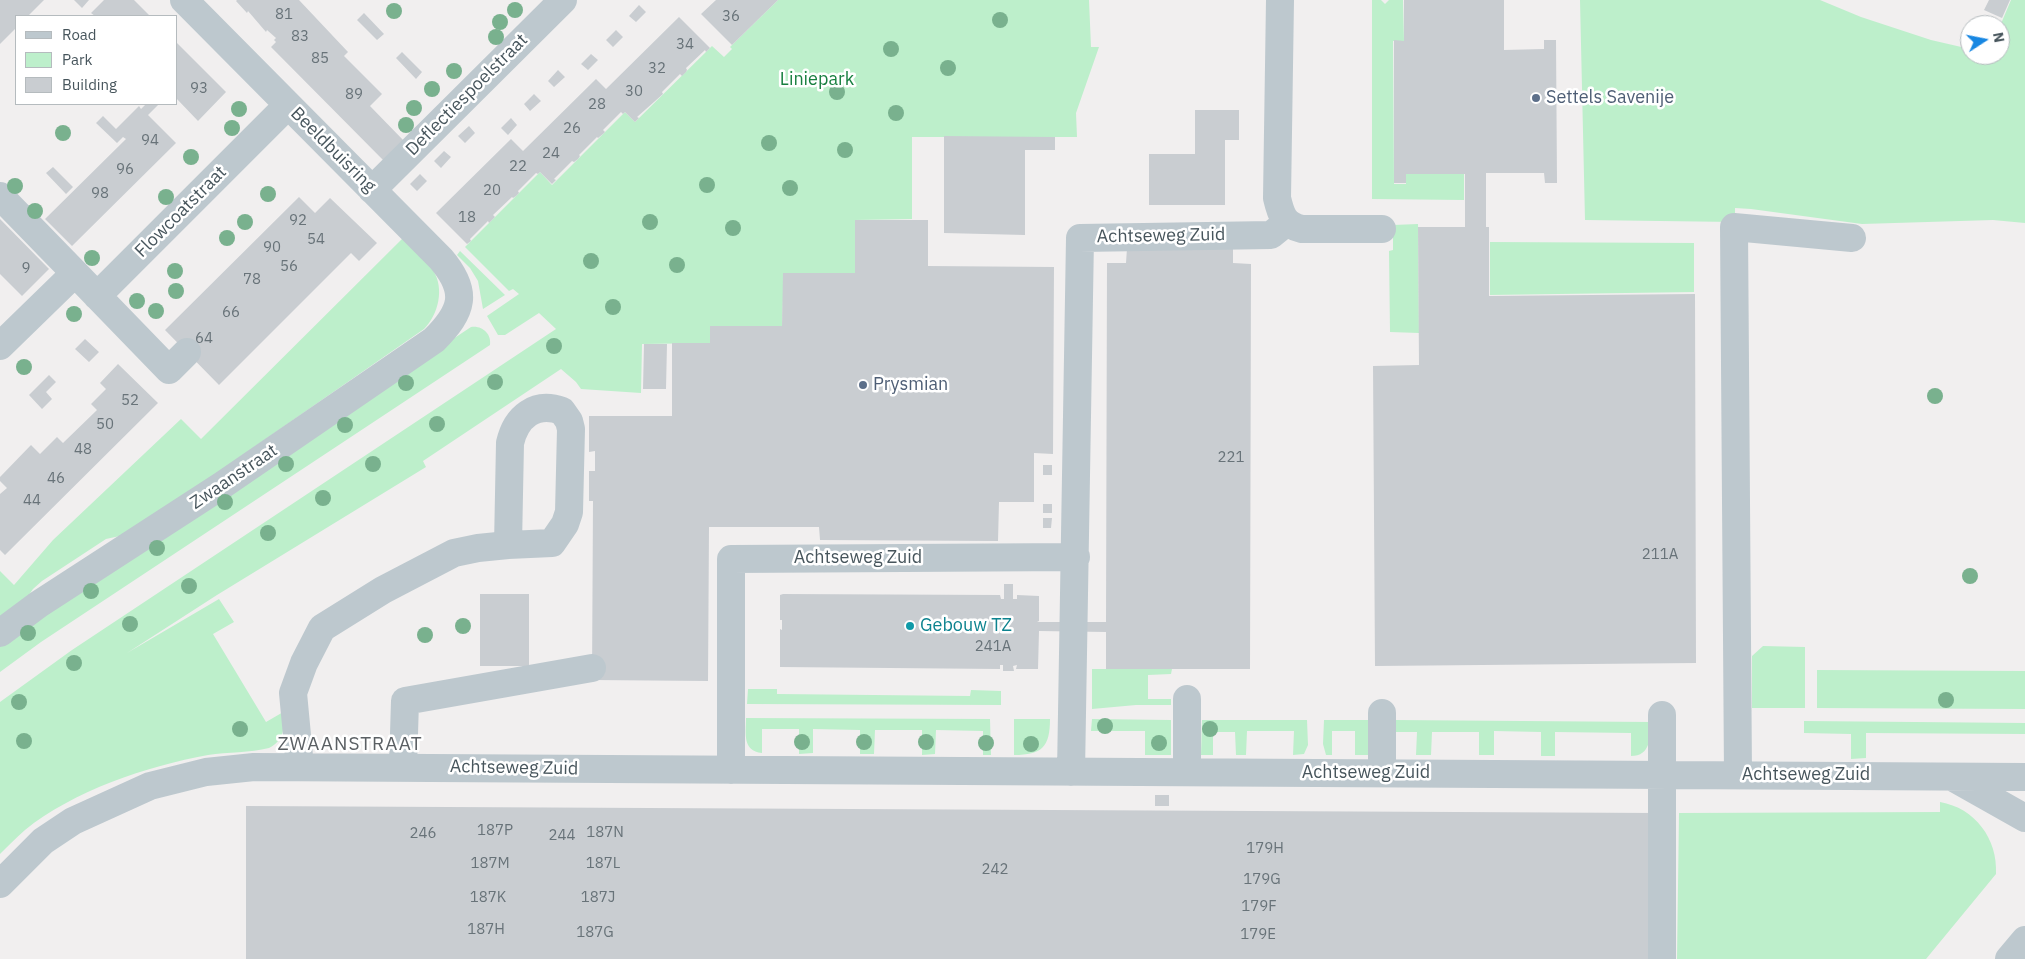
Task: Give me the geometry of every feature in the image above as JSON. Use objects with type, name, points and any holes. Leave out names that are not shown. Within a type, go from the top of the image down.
[{"type":"street","name":"Beeldbuisring","points":[[184,0],[451,271],[459,291],[458,310]]},
{"type":"street","name":"Deflectiespoelstraat","points":[[372,190],[563,0]]},
{"type":"street","points":[[1280,0],[1277,198],[1282,216],[1293,227],[1302,229],[1382,229]]},
{"type":"street","name":"Flowcoatstraat","points":[[97,296],[288,105]]},
{"type":"street","points":[[0,196],[169,370],[187,352]]},
{"type":"street","name":"Achtseweg Zuid","points":[[1071,772],[1080,238],[1270,234],[1286,222]]},
{"type":"street","points":[[1738,775],[1734,227],[1852,238]]},
{"type":"street","points":[[0,346],[75,273]]},
{"type":"street","name":"Zwaanstraat","points":[[0,633],[40,604],[221,486],[434,340],[447,327],[458,310]]},
{"type":"street","points":[[300,767],[293,693],[304,663],[322,628],[383,590],[454,553],[478,548],[552,543],[565,524],[569,512],[571,430],[566,415],[557,409],[531,412],[520,420],[514,430],[510,443],[508,545]]},
{"type":"street","name":"Achtseweg Zuid","points":[[731,770],[731,559],[1076,557]]},
{"type":"street","points":[[403,767],[405,701],[592,668]]},
{"type":"street","points":[[1187,699],[1187,772]]},
{"type":"street","points":[[1382,713],[1382,773]]},
{"type":"street","points":[[1662,714],[1662,959]]},
{"type":"street","name":"Achtseweg Zuid","points":[[0,884],[44,841],[74,821],[150,786],[230,768],[403,767],[2025,778]]},
{"type":"street","name":"Achtseweg Zuid","points":[[1951,776],[2025,818]]},
{"type":"street","points":[[2009,959],[2025,940]]},
{"type":"green space","name":"Liniepark","points":[[778,0],[1089,0],[1091,47],[1099,47],[1076,113],[1077,137],[912,137],[912,219],[855,220],[855,273],[784,273],[782,326],[710,326],[710,343],[642,344],[641,393],[581,389],[561,369],[423,461],[426,467],[217,595],[127,653],[219,599],[234,622],[213,634],[266,722],[285,711],[284,728],[281,737],[269,748],[208,755],[160,766],[112,782],[65,803],[44,816],[25,830],[0,854],[0,702],[72,650],[556,329],[539,313],[505,335],[498,335],[487,316],[519,294],[513,289],[509,291],[465,247],[540,172],[552,185],[625,112],[635,122],[712,46],[724,57],[732,49],[730,47]]},
{"type":"green space","points":[[1372,0],[1381,0],[1385,4],[1389,0],[1403,0],[1404,41],[1393,41],[1394,184],[1406,184],[1406,174],[1464,174],[1464,200],[1372,199]]},
{"type":"green space","points":[[1580,0],[1820,0],[1861,17],[1931,40],[1960,47],[1960,65],[2010,65],[2010,15],[2005,15],[2011,0],[2025,0],[2025,223],[1993,220],[1862,224],[1735,208],[1735,222],[1585,220]]},
{"type":"green space","points":[[1418,224],[1419,333],[1390,332],[1389,251],[1393,250],[1393,225]]},
{"type":"green space","points":[[403,238],[433,270],[439,285],[436,309],[433,317],[424,329],[129,534],[106,539],[42,581],[33,589],[24,602],[0,622],[0,571],[14,585],[53,540],[181,419],[201,439]]},
{"type":"green space","points":[[1490,242],[1694,243],[1694,292],[1490,295]]},
{"type":"green space","points":[[460,251],[505,295],[483,309],[478,281],[470,268],[457,255]]},
{"type":"green space","points":[[471,327],[479,327],[485,331],[488,334],[490,345],[41,642],[0,672],[0,642],[28,621]]},
{"type":"green space","points":[[1763,646],[1805,647],[1805,708],[1752,708],[1752,656]]},
{"type":"green space","points":[[1092,669],[1172,669],[1171,674],[1148,675],[1148,699],[1171,699],[1171,705],[1136,705],[1092,709]]},
{"type":"green space","points":[[1817,670],[2025,671],[2025,709],[1817,708]]},
{"type":"green space","points":[[748,689],[777,689],[777,694],[970,696],[971,690],[1001,691],[1001,705],[747,704]]},
{"type":"green space","points":[[746,718],[990,719],[991,755],[983,755],[983,731],[936,730],[935,754],[922,755],[922,730],[875,730],[874,754],[860,754],[860,730],[813,729],[813,753],[799,754],[799,729],[762,729],[762,753],[756,752],[748,745],[746,740]]},
{"type":"green space","points":[[1014,719],[1050,719],[1050,729],[1046,743],[1042,748],[1024,755],[1014,755]]},
{"type":"green space","points":[[1092,719],[1171,720],[1171,755],[1145,755],[1145,731],[1091,731]]},
{"type":"green space","points":[[1202,720],[1307,720],[1308,745],[1304,754],[1293,755],[1294,731],[1247,731],[1246,755],[1236,755],[1235,732],[1213,732],[1213,755],[1201,755]]},
{"type":"green space","points":[[1324,720],[1369,720],[1370,755],[1355,755],[1355,731],[1332,731],[1332,755],[1326,755],[1323,744]]},
{"type":"green space","points":[[1394,720],[1651,722],[1648,745],[1638,755],[1631,756],[1631,733],[1555,732],[1555,756],[1541,756],[1541,732],[1494,731],[1494,755],[1479,755],[1479,732],[1432,732],[1431,755],[1416,755],[1417,732],[1394,732]]},
{"type":"green space","points":[[1804,721],[2025,723],[2025,734],[1866,733],[1866,758],[1851,759],[1851,734],[1804,733]]},
{"type":"green space","points":[[1940,802],[1953,805],[1964,811],[1982,827],[1993,849],[1996,861],[1996,874],[1926,959],[1677,959],[1679,813],[1940,812]]},
{"type":"building","points":[[0,0],[44,0],[29,15],[15,15],[15,29],[0,44]]},
{"type":"building","points":[[74,0],[89,0],[82,8]]},
{"type":"building","points":[[104,0],[134,0],[149,15],[94,15],[91,13]]},
{"type":"building","points":[[237,0],[299,0],[348,52],[344,56],[382,94],[370,106],[405,142],[385,162],[271,47],[276,42],[274,40],[276,38],[267,30],[266,32]]},
{"type":"building","points":[[716,0],[778,0],[732,45],[701,14]]},
{"type":"building","points":[[1404,0],[1504,0],[1504,50],[1544,49],[1544,40],[1556,40],[1557,183],[1545,183],[1544,173],[1486,173],[1486,227],[1489,227],[1489,296],[1695,294],[1696,663],[1375,666],[1373,366],[1419,365],[1418,227],[1465,227],[1465,174],[1406,174],[1406,183],[1394,183],[1394,40],[1404,41]]},
{"type":"building","points":[[1989,0],[2010,0],[2003,15],[1995,15],[1984,10]]},
{"type":"building","points":[[639,5],[646,12],[636,22],[629,16]]},
{"type":"building","points":[[364,13],[384,34],[377,40],[357,20]]},
{"type":"building","points":[[679,17],[710,48],[706,52],[705,50],[686,68],[686,72],[682,76],[680,74],[662,92],[663,94],[637,117],[639,118],[635,122],[625,112],[623,114],[621,112],[603,130],[605,132],[597,137],[579,155],[578,159],[574,162],[572,161],[554,179],[556,180],[552,184],[540,172],[536,173],[518,191],[519,193],[493,215],[495,217],[489,223],[488,221],[467,244],[436,213],[511,139],[523,151],[596,79],[606,89]]},
{"type":"building","points":[[616,30],[623,37],[613,47],[606,40]]},
{"type":"building","points":[[178,44],[226,92],[198,121],[178,100]]},
{"type":"building","points":[[402,52],[422,72],[416,79],[396,58]]},
{"type":"building","points":[[591,54],[598,60],[588,70],[581,64]]},
{"type":"building","points":[[558,70],[565,77],[554,87],[548,81]]},
{"type":"building","points":[[534,94],[541,101],[530,111],[524,104]]},
{"type":"building","points":[[145,105],[158,105],[148,115],[176,143],[72,246],[45,219],[126,139],[123,137],[117,143],[96,123],[103,116],[116,129],[139,106],[141,109]]},
{"type":"building","points":[[1195,110],[1239,110],[1239,140],[1225,140],[1225,205],[1149,205],[1149,154],[1195,154]]},
{"type":"building","points":[[511,118],[517,125],[508,135],[501,128]]},
{"type":"building","points":[[469,126],[475,133],[465,143],[458,136]]},
{"type":"building","points":[[944,136],[1055,137],[1055,150],[1025,150],[1025,235],[944,233]]},
{"type":"building","points":[[444,151],[451,157],[441,168],[434,161]]},
{"type":"building","points":[[53,167],[73,187],[66,194],[46,173]]},
{"type":"building","points":[[420,174],[427,181],[417,191],[410,184]]},
{"type":"building","points":[[299,197],[315,213],[330,198],[377,243],[359,261],[351,253],[219,385],[165,330]]},
{"type":"building","points":[[0,219],[49,269],[22,296],[0,274]]},
{"type":"building","points":[[855,220],[928,220],[928,266],[1054,267],[1053,454],[1034,453],[1034,502],[999,502],[998,541],[820,540],[819,527],[709,527],[708,681],[592,680],[593,501],[589,501],[589,471],[595,471],[595,451],[589,452],[589,416],[672,416],[672,343],[710,343],[710,326],[782,326],[783,273],[855,273]]},
{"type":"building","points":[[1127,248],[1233,249],[1233,263],[1251,264],[1250,669],[1106,669],[1106,632],[1039,631],[1038,669],[1016,669],[1017,665],[1013,666],[1014,671],[1003,671],[1003,665],[1000,665],[1000,669],[780,667],[780,629],[782,630],[782,620],[780,620],[780,595],[783,594],[1000,595],[1001,599],[1004,599],[1004,584],[1013,584],[1013,599],[1017,599],[1017,595],[1039,596],[1039,621],[1037,622],[1106,622],[1107,263],[1126,263]]},
{"type":"building","points":[[85,339],[99,352],[89,362],[75,349]]},
{"type":"building","points":[[644,344],[667,344],[666,389],[643,389]]},
{"type":"building","points":[[118,364],[158,403],[5,555],[0,550],[0,494],[7,488],[0,481],[0,477],[31,445],[40,454],[57,437],[63,443],[97,410],[91,404],[106,389],[100,383]]},
{"type":"building","points":[[49,375],[56,382],[46,392],[52,399],[42,409],[29,395]]},
{"type":"building","points":[[1043,465],[1052,465],[1052,475],[1043,475]]},
{"type":"building","points":[[1043,504],[1052,504],[1052,513],[1043,513]]},
{"type":"building","points":[[1043,518],[1052,518],[1051,528],[1043,528]]},
{"type":"building","points":[[480,594],[529,594],[529,666],[480,666]]},
{"type":"building","points":[[1155,795],[1169,795],[1169,806],[1155,806]]},
{"type":"building","points":[[246,806],[1657,813],[1657,959],[246,959]]},
{"type":"place","name":"Settels Savenije","points":[[1536,98]]},
{"type":"place","name":"Prysmian","points":[[863,385]]},
{"type":"place","name":"Gebouw TZ","points":[[910,626]]},
{"type":"district","name":"ZWAANSTRAAT","points":[[350,745]]}]
